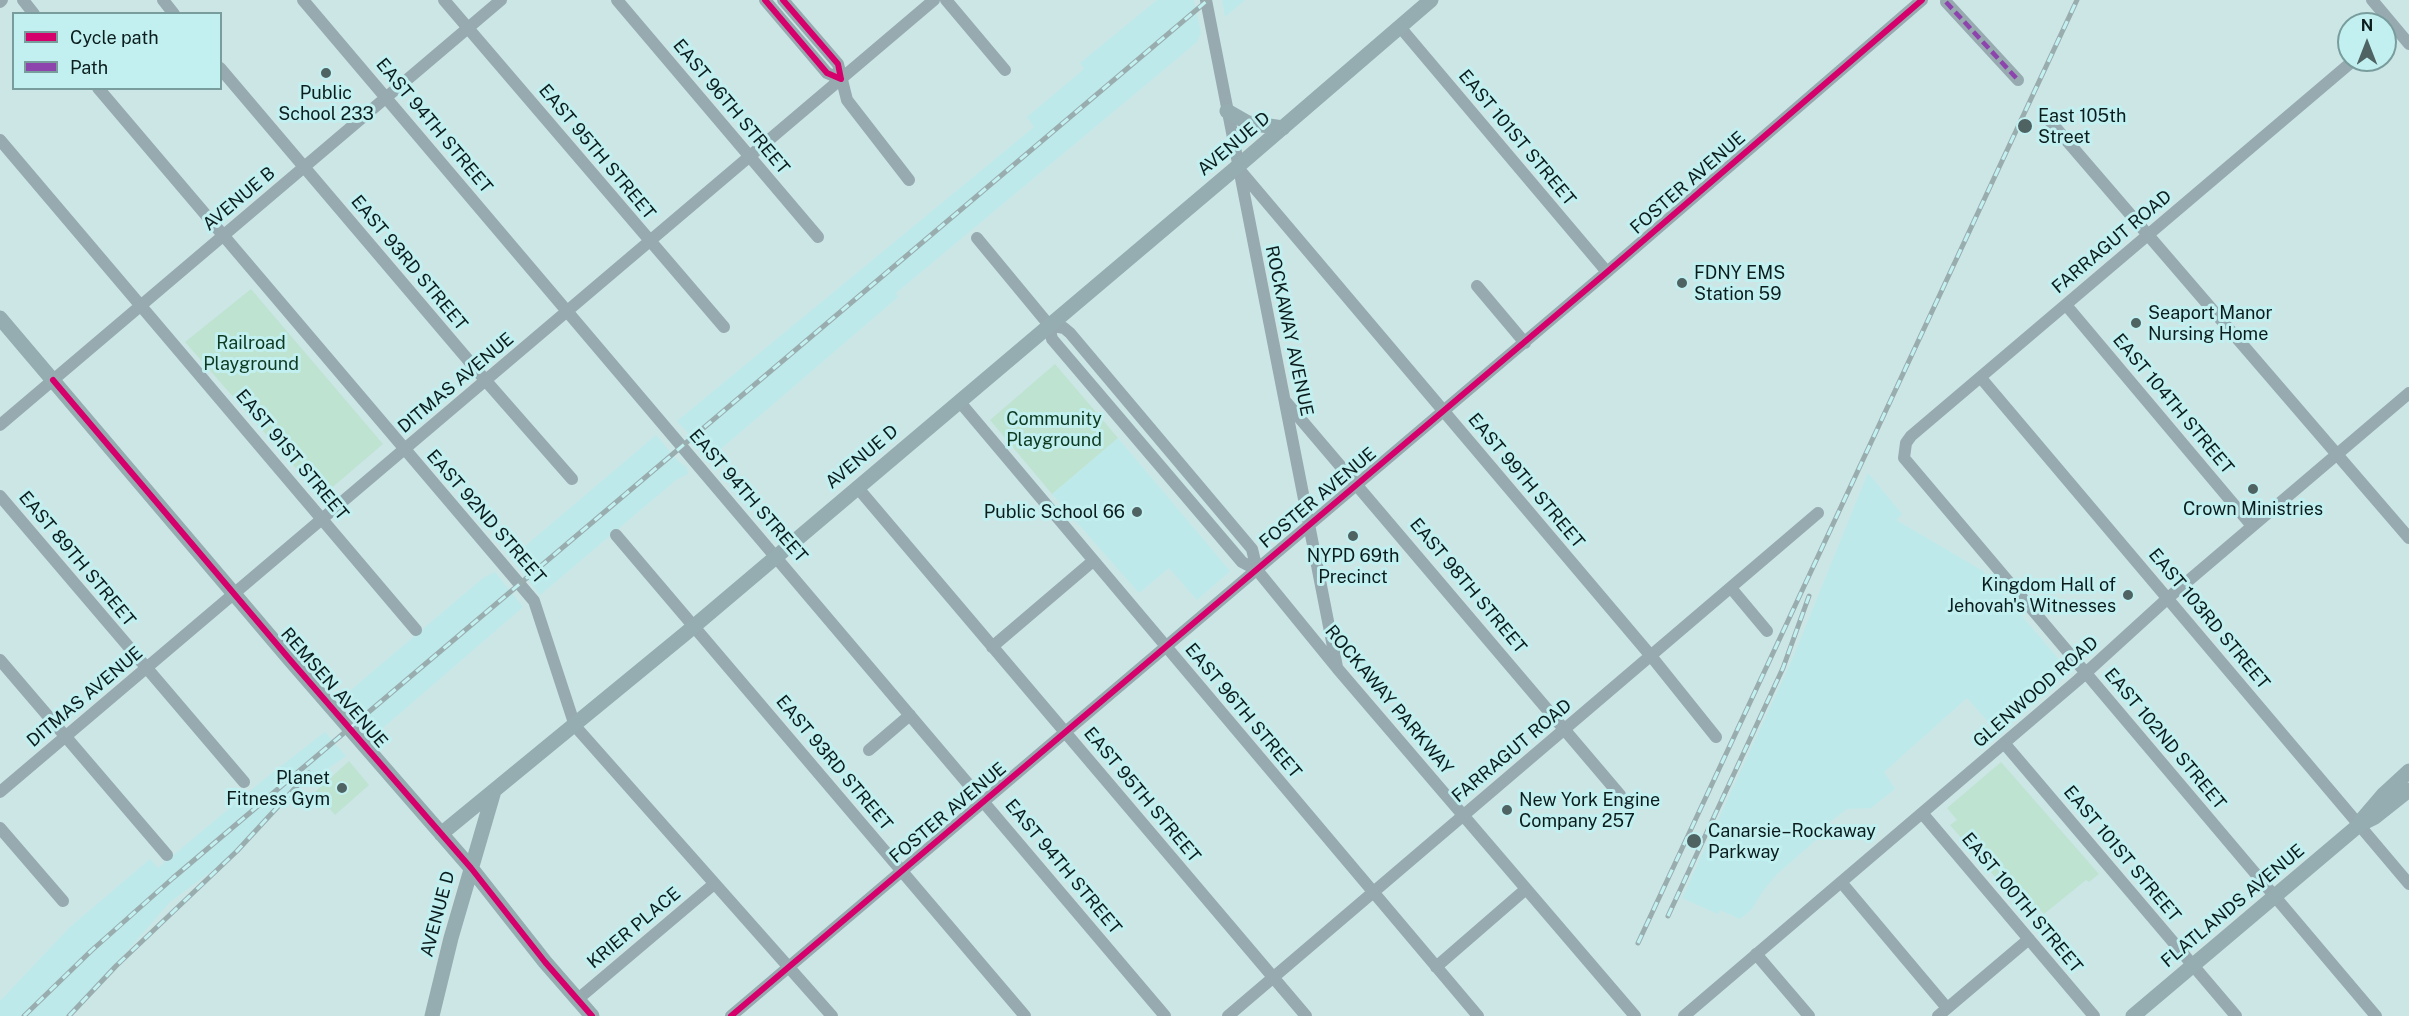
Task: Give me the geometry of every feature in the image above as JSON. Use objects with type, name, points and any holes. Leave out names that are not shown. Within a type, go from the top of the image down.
[{"type":"main road","name":"AVENUE D","points":[[437,1012],[471,868],[494,791],[694,626],[1431,0]]},
{"type":"main road","points":[[1227,111],[1248,123],[1282,128]]},
{"type":"main road","name":"REMSEN AVENUE","points":[[0,318],[471,868],[545,962],[592,1016]]},
{"type":"main road","name":"FLATLANDS AVENUE","points":[[2133,1016],[2359,825],[2384,794],[2409,771]]},
{"type":"main road","name":"FLATLANDS AVENUE","points":[[2359,825],[2375,817],[2409,790]]},
{"type":"main road","points":[[441,834],[494,791]]},
{"type":"street","points":[[23,0],[32,12]]},
{"type":"street","points":[[163,0],[172,12]]},
{"type":"street","name":"EAST 94TH STREET","points":[[303,0],[1165,1016]]},
{"type":"street","name":"EAST 95TH STREET","points":[[444,0],[724,327]]},
{"type":"street","name":"AVENUE B","points":[[0,425],[501,0]]},
{"type":"street","name":"EAST 96TH STREET","points":[[617,0],[818,237]]},
{"type":"street","points":[[765,0],[827,73],[841,79]]},
{"type":"street","points":[[783,0],[837,64],[847,100],[909,180]]},
{"type":"street","name":"DITMAS AVENUE","points":[[0,792],[934,0]]},
{"type":"street","points":[[946,0],[1005,70]]},
{"type":"street","name":"ROCKAWAY AVENUE","points":[[1206,0],[1337,668]]},
{"type":"street","name":"FOSTER AVENUE","points":[[731,1016],[1525,343],[1922,0]]},
{"type":"street","points":[[1946,2],[2018,80]]},
{"type":"street","name":"EAST 101ST STREET","points":[[1400,27],[1608,272]]},
{"type":"street","name":"EAST 93RD STREET","points":[[222,70],[486,381],[573,479]]},
{"type":"street","name":"FARRAGUT ROAD","points":[[1904,458],[1906,443],[1911,436],[2340,72]]},
{"type":"street","name":"EAST 92ND STREET","points":[[100,90],[534,601],[575,726],[831,1016]]},
{"type":"street","points":[[2049,120],[2409,538]]},
{"type":"street","name":"EAST 91ST STREET","points":[[0,140],[416,630]]},
{"type":"street","name":"EAST 99TH STREET","points":[[1237,167],[1651,656],[1716,737]]},
{"type":"street","name":"ROCKAWAY PARKWAY","points":[[977,238],[1049,324],[1052,339],[1242,562],[1257,570],[1337,668],[1635,1016]]},
{"type":"street","points":[[1477,286],[1525,343]]},
{"type":"street","name":"EAST 104TH STREET","points":[[2066,305],[2252,526]]},
{"type":"street","name":"EAST 103RD STREET","points":[[1981,378],[2409,884]]},
{"type":"street","name":"GLENWOOD ROAD","points":[[1684,1016],[2086,674],[2168,598],[2409,393]]},
{"type":"street","name":"EAST 96TH STREET","points":[[959,401],[1478,1016]]},
{"type":"street","name":"EAST 98TH STREET","points":[[1286,402],[1620,795]]},
{"type":"street","name":"EAST 102ND STREET","points":[[1904,458],[2376,1016]]},
{"type":"street","name":"EAST 95TH STREET","points":[[857,487],[1306,1016]]},
{"type":"street","name":"EAST 89TH STREET","points":[[0,496],[244,782]]},
{"type":"street","name":"FARRAGUT ROAD","points":[[1228,1016],[1818,513]]},
{"type":"street","name":"EAST 93RD STREET","points":[[616,535],[1024,1016]]},
{"type":"street","points":[[992,647],[1093,561]]},
{"type":"street","points":[[1731,588],[1767,631]]},
{"type":"street","points":[[0,660],[167,855]]},
{"type":"street","points":[[869,750],[910,715]]},
{"type":"street","name":"EAST 101ST STREET","points":[[2004,743],[2236,1016]]},
{"type":"street","name":"EAST 100TH STREET","points":[[1922,813],[2094,1016]]},
{"type":"street","points":[[0,828],[63,901]]},
{"type":"street","points":[[1841,882],[1943,1012],[2030,939]]},
{"type":"street","name":"KRIER PLACE","points":[[578,999],[714,884]]},
{"type":"street","points":[[1436,967],[1526,889]]},
{"type":"street","points":[[1756,954],[1809,1016]]},
{"type":"shaded area","points":[[1157,0],[1194,0],[1201,33],[1197,42],[896,293],[898,297],[708,460],[699,445],[677,421],[1034,127],[1027,117],[1084,69],[1080,63]]},
{"type":"shaded area","points":[[1222,0],[1245,0],[1225,17]]},
{"type":"shaded area","points":[[656,435],[687,468],[688,474],[676,480],[540,595],[511,558]]},
{"type":"shaded area","points":[[1118,438],[1230,571],[1197,600],[1169,568],[1139,593],[1052,494]]},
{"type":"shaded area","points":[[1868,473],[1902,514],[1896,520],[1983,571],[2070,672],[1998,733],[1967,698],[1884,772],[1895,789],[1871,808],[1847,809],[1831,821],[1816,840],[1777,874],[1752,909],[1740,919],[1720,910],[1718,914],[1682,898],[1792,660]]},
{"type":"shaded area","points":[[495,572],[523,607],[376,734],[345,695],[483,578]]},
{"type":"shaded area","points":[[325,732],[346,756],[300,788],[240,850],[170,902],[70,1016],[0,1016],[0,1001],[70,927],[150,859],[158,868]]},
{"type":"green space","name":"Railroad Playground","points":[[251,289],[383,444],[321,497],[185,342]]},
{"type":"green space","name":"Community Playground","points":[[1055,364],[1118,438],[1052,494],[990,420]]},
{"type":"green space","name":"Planet Fitness Gym","points":[[349,761],[369,785],[335,815],[315,792]]},
{"type":"green space","points":[[2001,762],[2099,874],[2089,882],[2086,880],[2044,914],[2038,908],[2029,916],[1950,825],[1957,820],[1947,808]]},
{"type":"railway","points":[[24,1016],[91,951],[173,878],[1208,0]]},
{"type":"railway","points":[[1638,943],[2077,0]]},
{"type":"railway","points":[[1668,916],[1783,668],[1809,596]]},
{"type":"railway","points":[[69,1016],[116,966],[237,851],[309,773]]},
{"type":"marked path","points":[[1946,2],[2018,80]]},
{"type":"cycle path","points":[[765,0],[827,73],[841,79]]},
{"type":"cycle path","points":[[783,0],[838,64],[841,79]]},
{"type":"cycle path","points":[[731,1016],[1607,272],[1922,0]]},
{"type":"cycle path","points":[[53,380],[291,661],[471,868],[545,962],[592,1016]]},
{"type":"place","name":"Public School 233","points":[[326,73]]},
{"type":"place","name":"East 105th Street","points":[[2025,126]]},
{"type":"place","name":"FDNY EMS Station 59","points":[[1682,283]]},
{"type":"place","name":"Seaport Manor Nursing Home","points":[[2136,323]]},
{"type":"place","name":"Crown Ministries","points":[[2253,489]]},
{"type":"place","name":"Public School 66","points":[[1137,512]]},
{"type":"place","name":"NYPD 69th Precinct","points":[[1353,536]]},
{"type":"place","name":"Kingdom Hall of Jehovah's Witnesses","points":[[2128,595]]},
{"type":"place","name":"Planet Fitness Gym","points":[[342,788]]},
{"type":"place","name":"New York Engine Company 257","points":[[1507,810]]},
{"type":"place","name":"Canarsie–Rockaway Parkway","points":[[1694,841]]}]
